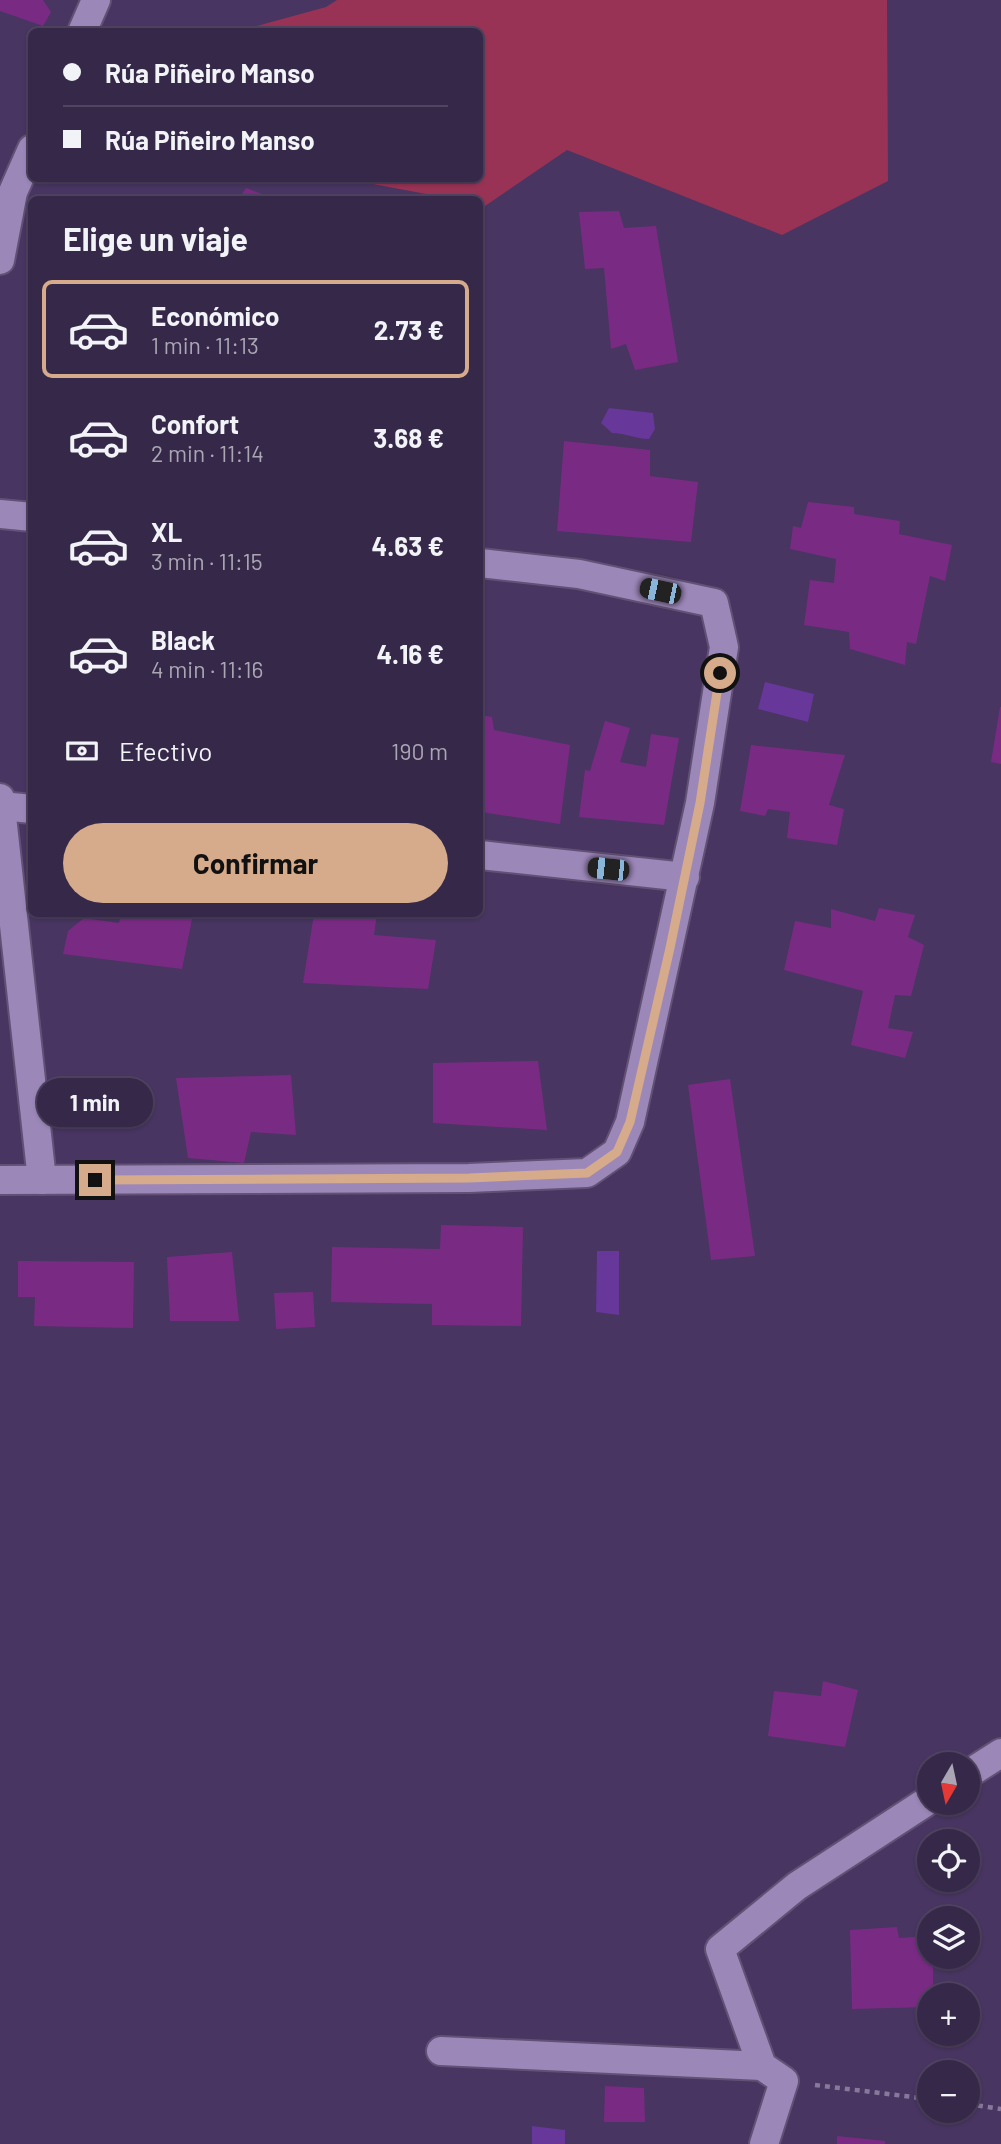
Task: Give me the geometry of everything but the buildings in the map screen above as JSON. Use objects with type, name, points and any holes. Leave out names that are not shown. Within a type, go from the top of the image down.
[{"type":"street","points":[[84,28],[96,0]]},
{"type":"street","points":[[0,260],[13,192],[28,158]]},
{"type":"street","points":[[0,514],[28,517]]},
{"type":"street","points":[[0,1180],[469,1178],[587,1173],[617,1152],[630,1122],[700,803],[724,648],[714,603],[579,573],[483,563]]},
{"type":"street","points":[[0,797],[42,1180]]},
{"type":"street","points":[[1,806],[28,809]]},
{"type":"street","points":[[483,855],[685,877]]},
{"type":"street","points":[[980,1766],[1001,1753]]},
{"type":"street","points":[[764,2144],[773,2073],[720,1949],[797,1886],[917,1808]]},
{"type":"street","points":[[441,2051],[773,2073]]},
{"type":"path","points":[[773,2073],[917,2097]]},
{"type":"path","points":[[980,2106],[1001,2109]]},
{"type":"shaded area","points":[[337,0],[887,0],[888,181],[782,235],[567,150],[485,206],[483,196],[437,196],[362,182],[483,182],[483,28],[250,28],[326,7]]},
{"type":"shaded area","points":[[609,408],[653,413],[655,429],[649,439],[612,433],[601,423]]},
{"type":"shaded area","points":[[765,682],[814,694],[808,722],[758,709]]},
{"type":"shaded area","points":[[597,1251],[619,1251],[619,1315],[596,1312]]},
{"type":"shaded area","points":[[532,2126],[565,2130],[565,2144],[532,2144]]},
{"type":"route","points":[[95,1180],[469,1178],[587,1173],[617,1152],[630,1122],[670,948],[700,803],[720,673]]}]
